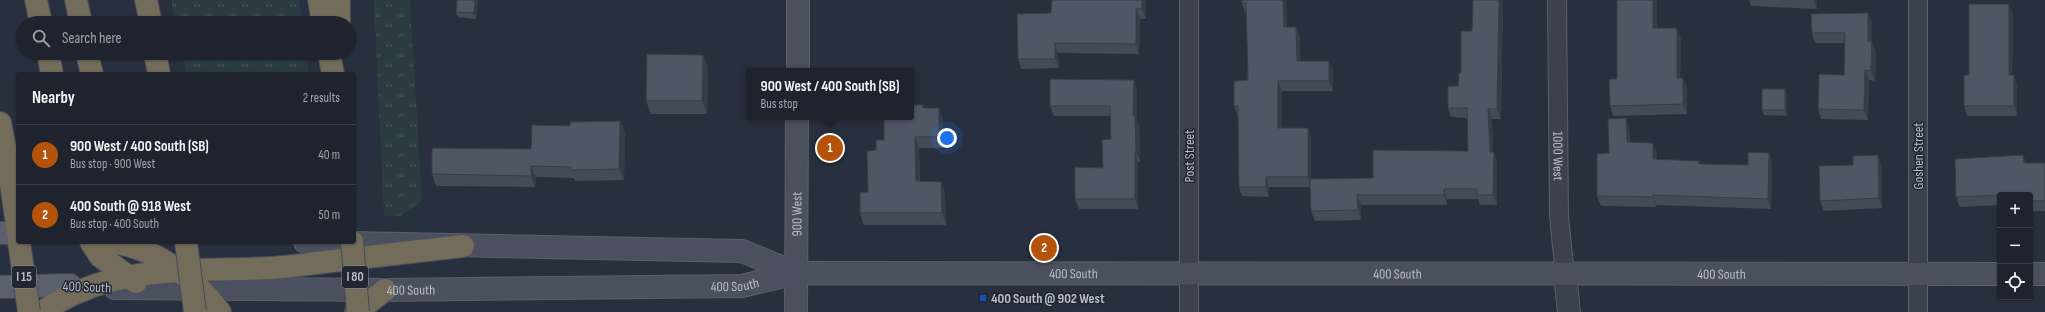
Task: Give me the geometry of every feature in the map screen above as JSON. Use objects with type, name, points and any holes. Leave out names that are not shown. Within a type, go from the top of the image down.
[{"type":"highway","points":[[36,0],[39,16]]},
{"type":"highway","points":[[76,0],[79,16]]},
{"type":"highway","points":[[319,0],[322,16]]},
{"type":"highway","points":[[339,0],[339,16]]},
{"type":"highway","points":[[49,60],[52,72]]},
{"type":"highway","points":[[89,60],[92,72]]},
{"type":"highway","points":[[157,60],[159,72]]},
{"type":"highway","points":[[330,60],[333,72]]},
{"type":"highway","points":[[339,60],[339,72]]},
{"type":"highway","points":[[0,123],[8,163],[16,219]]},
{"type":"highway","name":"I 15","points":[[19,244],[29,312]]},
{"type":"highway","points":[[100,244],[155,256],[176,270],[200,290],[220,312]]},
{"type":"highway","points":[[186,244],[195,312]]},
{"type":"highway","name":"I 80","points":[[352,244],[357,312]]},
{"type":"highway","points":[[80,286],[137,283],[176,270],[271,268],[463,246]]},
{"type":"highway","points":[[113,247],[137,283]]},
{"type":"highway","points":[[42,312],[80,286],[113,247]]},
{"type":"highway","points":[[357,312],[384,290]]},
{"type":"main road","points":[[798,0],[798,68]]},
{"type":"main road","name":"900 West","points":[[796,312],[797,120]]},
{"type":"main road","points":[[0,233],[16,233]]},
{"type":"main road","name":"400 South","points":[[356,243],[742,251],[796,273]]},
{"type":"main road","name":"400 South","points":[[137,283],[200,290],[384,290],[742,286],[796,273],[1997,274]]},
{"type":"main road","points":[[2033,274],[2045,274]]},
{"type":"main road","name":"400 South","points":[[0,287],[80,286]]},
{"type":"street","name":"Post Street","points":[[1189,0],[1189,312]]},
{"type":"street","name":"1000 West","points":[[1558,0],[1559,208],[1569,312]]},
{"type":"street","name":"Goshen Street","points":[[1918,0],[1918,312]]},
{"type":"green space","points":[[171,0],[299,0],[302,16],[174,16]]},
{"type":"green space","points":[[374,0],[410,0],[422,201],[400,216],[384,216]]},
{"type":"green space","points":[[184,60],[307,60],[308,72],[186,72]]},
{"type":"building","points":[[457,0],[475,0],[474,13],[456,12]]},
{"type":"building","points":[[1052,0],[1142,0],[1142,9],[1136,9],[1136,44],[1055,43],[1055,59],[1018,59],[1017,14],[1051,13]]},
{"type":"building","points":[[1242,0],[1283,0],[1284,27],[1296,27],[1297,61],[1329,61],[1329,81],[1278,81],[1278,128],[1308,128],[1308,177],[1266,177],[1266,187],[1239,187],[1238,106],[1234,106],[1234,81],[1248,80],[1246,3],[1242,3]]},
{"type":"building","points":[[1473,0],[1499,0],[1497,109],[1488,109],[1490,152],[1494,152],[1493,195],[1477,195],[1477,189],[1444,189],[1444,195],[1357,195],[1358,210],[1311,211],[1310,179],[1373,178],[1373,150],[1468,151],[1467,108],[1448,108],[1448,86],[1458,86],[1459,73],[1461,73],[1461,31],[1472,31]]},
{"type":"building","points":[[1617,0],[1653,0],[1653,28],[1677,28],[1677,78],[1683,78],[1683,104],[1610,106],[1609,79],[1617,79]]},
{"type":"building","points":[[1969,4],[2009,4],[2009,75],[2014,75],[2014,106],[1964,106],[1964,75],[1969,75]]},
{"type":"building","points":[[1868,13],[1868,41],[1872,42],[1871,71],[1865,70],[1864,110],[1818,109],[1819,74],[1844,75],[1845,33],[1812,33],[1811,14]]},
{"type":"building","points":[[647,54],[703,55],[702,101],[646,101]]},
{"type":"building","points":[[1050,79],[1134,80],[1133,115],[1135,115],[1136,152],[1135,199],[1075,199],[1075,167],[1103,168],[1102,140],[1111,139],[1110,106],[1050,106]]},
{"type":"building","points":[[1762,89],[1785,89],[1785,110],[1762,110]]},
{"type":"building","points":[[914,105],[923,105],[923,108],[939,108],[939,137],[915,137],[916,181],[941,182],[942,213],[860,213],[860,192],[868,192],[867,151],[876,150],[876,140],[884,140],[884,120],[914,120]]},
{"type":"building","points":[[1626,118],[1627,142],[1653,143],[1653,159],[1699,161],[1699,164],[1748,165],[1748,152],[1769,153],[1768,199],[1653,195],[1653,197],[1597,196],[1597,154],[1609,153],[1608,119]]},
{"type":"building","points":[[620,121],[619,169],[571,170],[571,167],[531,166],[531,176],[432,174],[432,148],[531,149],[532,125],[570,126],[570,122]]},
{"type":"building","points":[[1878,155],[1879,198],[1820,201],[1819,166],[1853,165],[1853,156]]},
{"type":"building","points":[[2023,155],[2024,163],[2045,163],[2045,201],[2033,201],[2033,192],[1997,192],[1997,195],[1956,197],[1955,159]]},
{"type":"place","name":"900 West / 400 South (SB)","points":[[830,148]]},
{"type":"place","name":"400 South @ 918 West","points":[[1044,248]]},
{"type":"place","name":"400 South @ 902 West","points":[[983,298]]}]
